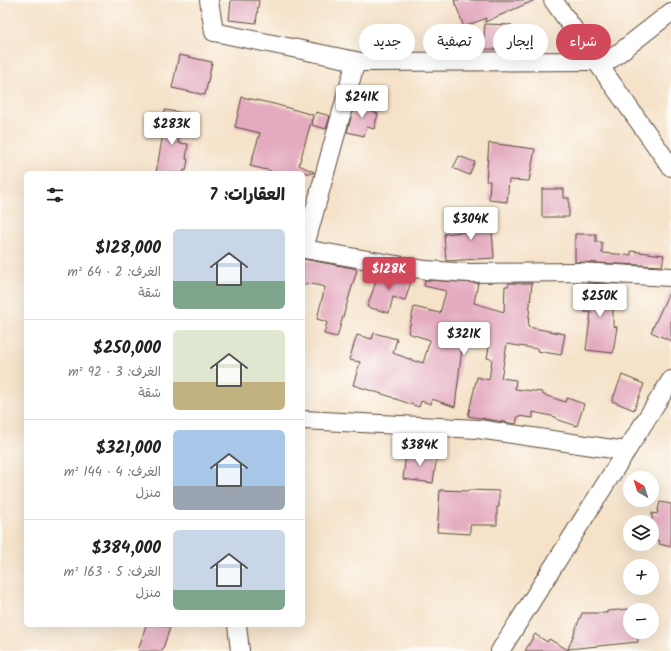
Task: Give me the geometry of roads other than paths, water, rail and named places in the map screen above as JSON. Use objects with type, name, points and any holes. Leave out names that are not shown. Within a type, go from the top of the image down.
[{"type":"street","points":[[209,0],[214,32],[361,62],[599,64],[671,12]]},
{"type":"street","points":[[553,0],[671,167]]},
{"type":"street","points":[[305,246],[354,68],[361,62]]},
{"type":"street","points":[[305,250],[426,270],[469,273],[579,272],[671,277]]},
{"type":"street","points":[[500,651],[671,380]]},
{"type":"street","points":[[305,420],[478,429],[626,451]]},
{"type":"street","points":[[237,627],[240,651]]}]
